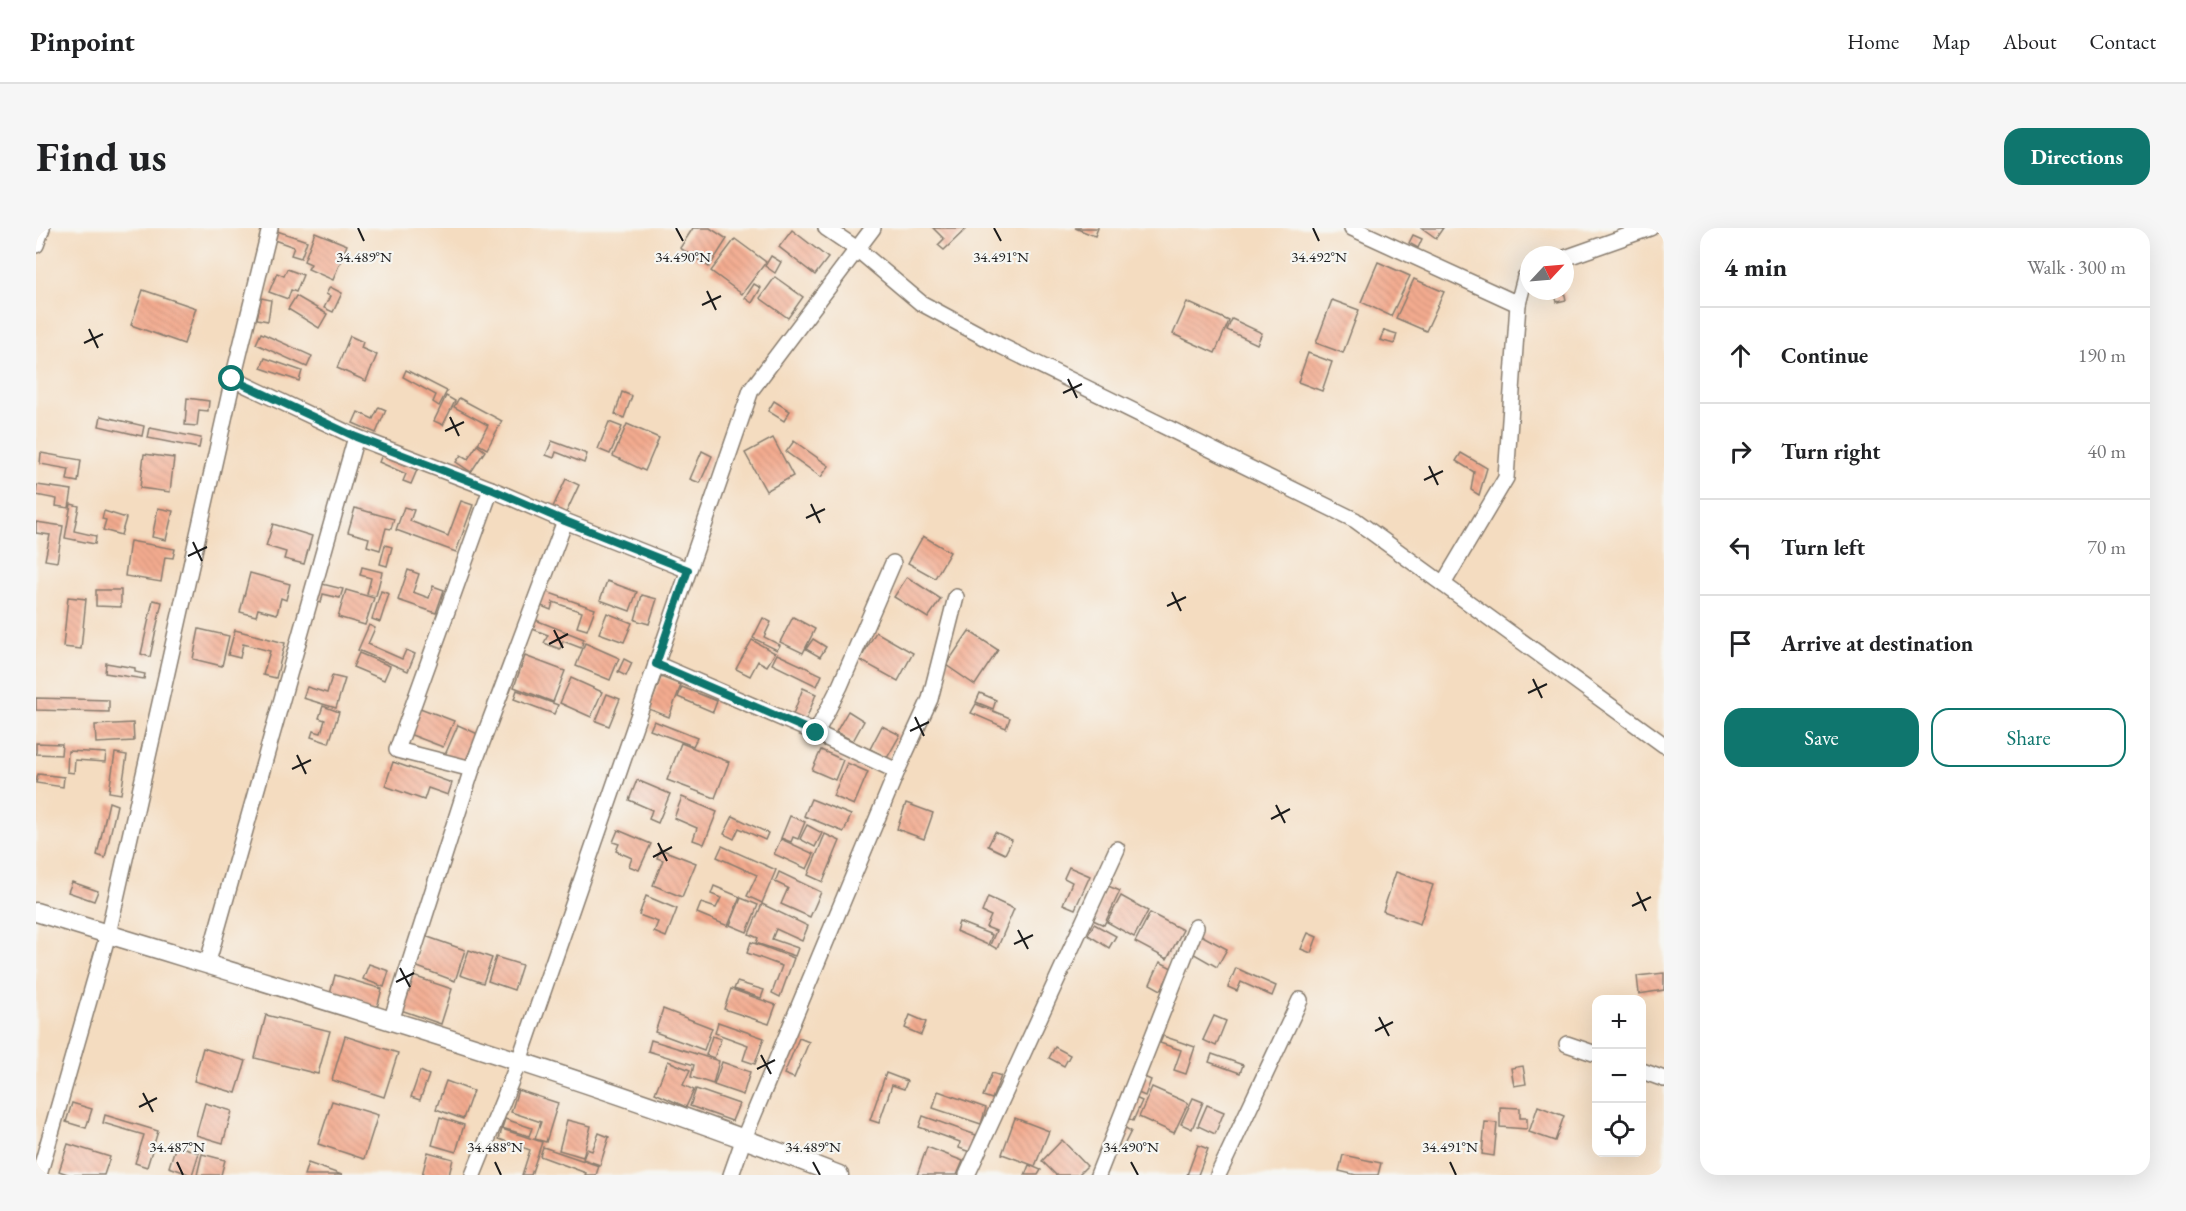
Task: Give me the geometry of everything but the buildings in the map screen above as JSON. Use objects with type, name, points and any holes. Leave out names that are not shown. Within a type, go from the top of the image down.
[{"type":"street","points":[[36,246],[42,228]]},
{"type":"street","points":[[39,1175],[108,934],[232,379],[270,228]]},
{"type":"street","points":[[826,228],[857,249],[921,303],[1001,346],[1355,520],[1664,745]]},
{"type":"street","points":[[473,1175],[519,1061],[751,390],[873,228]]},
{"type":"street","points":[[1352,228],[1518,304]]},
{"type":"street","points":[[1574,255],[1650,228]]},
{"type":"street","points":[[1443,584],[1506,478],[1520,295]]},
{"type":"street","points":[[232,379],[356,437],[491,489],[688,570]]},
{"type":"street","points":[[207,965],[356,437]]},
{"type":"street","points":[[472,769],[397,750],[491,489]]},
{"type":"street","points":[[391,1022],[472,769],[565,521]]},
{"type":"street","points":[[816,733],[840,686],[893,563]]},
{"type":"street","points":[[731,1175],[744,1138],[897,771],[930,699],[957,597]]},
{"type":"street","points":[[656,664],[816,733],[897,771]]},
{"type":"street","points":[[967,1175],[1117,849]]},
{"type":"street","points":[[36,912],[519,1061],[744,1138],[839,1175]]},
{"type":"street","points":[[1098,1175],[1196,927]]},
{"type":"street","points":[[1218,1175],[1300,1000]]},
{"type":"street","points":[[1567,1044],[1592,1053]]},
{"type":"street","points":[[1646,1073],[1664,1079]]},
{"type":"route","points":[[232,379],[356,437],[491,489],[688,570],[656,664],[816,733]]}]
